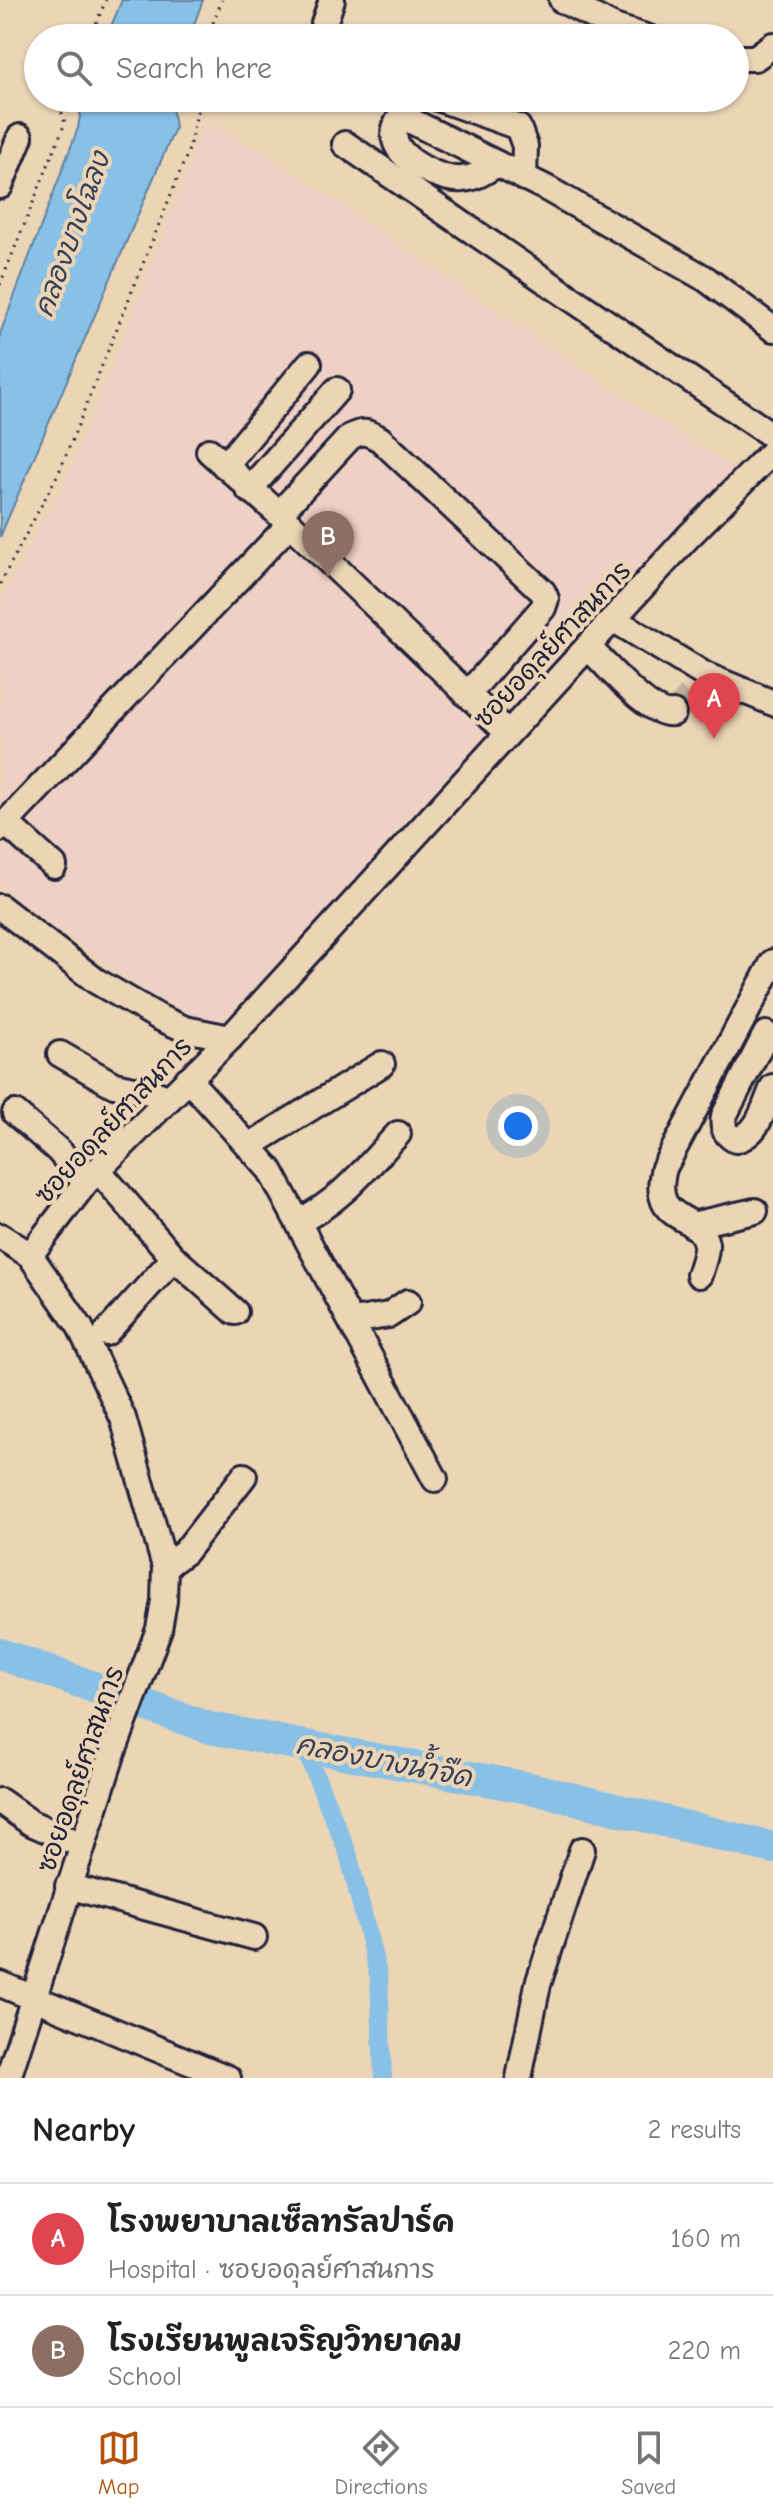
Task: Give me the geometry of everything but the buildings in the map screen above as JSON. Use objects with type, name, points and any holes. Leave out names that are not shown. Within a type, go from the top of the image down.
[{"type":"street","points":[[324,24],[332,0]]},
{"type":"street","points":[[562,0],[608,24]]},
{"type":"street","points":[[749,58],[755,58],[773,45]]},
{"type":"street","points":[[405,112],[394,132],[395,143],[417,165],[450,179],[464,179],[497,164]]},
{"type":"street","points":[[416,112],[497,164],[706,279],[773,329]]},
{"type":"street","points":[[476,112],[518,127],[525,146],[524,178]]},
{"type":"street","points":[[0,186],[20,137]]},
{"type":"street","points":[[345,144],[773,436]]},
{"type":"street","points":[[309,364],[217,458],[508,733]]},
{"type":"street","points":[[249,490],[337,390]]},
{"type":"street","points":[[54,866],[3,826],[284,519],[350,437],[360,431],[380,439],[543,592],[546,599],[543,608],[467,695]]},
{"type":"street","name":"ซอยอดุลย์ศาสนการ","points":[[8,2078],[112,1755],[159,1629],[165,1567],[123,1418],[80,1327],[7,1251],[92,1176],[230,1038],[687,538],[773,451]]},
{"type":"street","points":[[613,619],[699,684],[773,703]]},
{"type":"street","points":[[588,647],[647,704],[666,714],[673,713]]},
{"type":"street","points":[[0,907],[96,981],[160,1018],[185,1029],[230,1038]]},
{"type":"street","points":[[699,1275],[706,1242],[692,1225],[666,1206],[660,1194],[660,1184],[664,1168],[773,962]]},
{"type":"street","points":[[740,1020],[769,1036],[724,1116],[723,1126],[727,1135],[735,1140],[746,1138],[754,1130],[773,1087]]},
{"type":"street","points":[[60,1054],[114,1085],[168,1098]]},
{"type":"street","points":[[249,1146],[382,1064]]},
{"type":"street","points":[[188,1079],[270,1170],[435,1479]]},
{"type":"street","points":[[15,1113],[92,1176],[174,1258],[235,1312]]},
{"type":"street","points":[[299,1221],[320,1211],[338,1197],[398,1134]]},
{"type":"street","points":[[692,1225],[755,1211]]},
{"type":"street","points":[[106,1333],[174,1258]]},
{"type":"street","points":[[352,1321],[389,1315],[408,1302]]},
{"type":"street","points":[[165,1567],[185,1552],[244,1476]]},
{"type":"street","points":[[0,1801],[31,1823],[82,1845]]},
{"type":"street","points":[[519,2078],[538,1984],[582,1850]]},
{"type":"street","points":[[68,1886],[254,1937]]},
{"type":"street","points":[[0,1984],[228,2078]]},
{"type":"path","points":[[96,24],[106,0]]},
{"type":"path","points":[[213,24],[222,0]]},
{"type":"path","points":[[0,285],[65,123],[62,112]]},
{"type":"path","points":[[0,584],[60,470],[183,166],[197,112]]},
{"type":"shaded area","points":[[203,119],[281,164],[625,399],[744,475],[231,1021],[201,1020],[145,992],[0,888],[0,601],[69,473],[189,167]]},
{"type":"water","points":[[122,0],[203,0],[194,24],[112,24]]},
{"type":"water","name":"คลองบางโฉลง","points":[[81,112],[173,112],[175,128],[0,537],[0,334],[78,128]]},
{"type":"waterway","name":"คลองบางน้ำจืด","points":[[0,1654],[210,1728],[534,1789],[773,1848]]},
{"type":"waterway","points":[[303,1745],[348,1853],[379,1978],[383,2078]]},
{"type":"tunnel","points":[[673,713],[693,692]]},
{"type":"place","name":"โรงเรียนพูลเจริญวิทยาคม","points":[[328,577]]},
{"type":"place","name":"โรงพยาบาลเซ็ลทรัลปาร์ค","points":[[714,739]]}]
